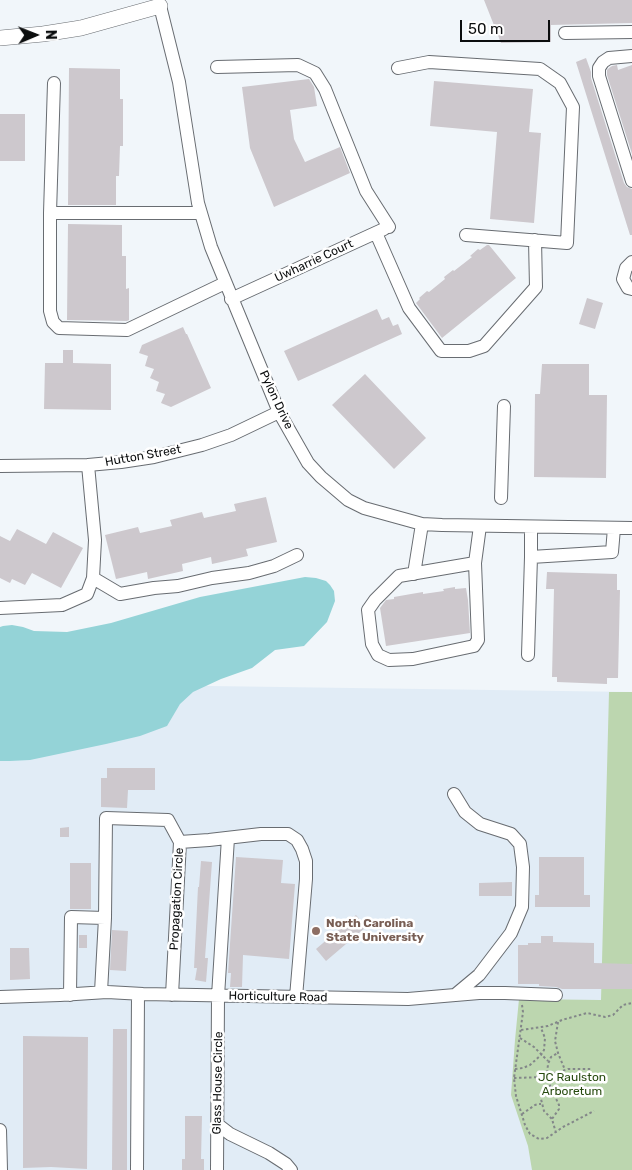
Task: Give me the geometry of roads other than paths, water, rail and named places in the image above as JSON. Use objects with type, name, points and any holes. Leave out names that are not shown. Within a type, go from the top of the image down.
[{"type":"main road","points":[[0,38],[81,28],[160,6]]},
{"type":"street","name":"Pylon Drive","points":[[160,6],[179,82],[198,203],[211,247],[279,412],[308,462],[321,478],[348,500],[364,508],[422,524],[632,528]]},
{"type":"street","points":[[565,33],[632,32]]},
{"type":"street","points":[[632,56],[609,58],[599,68],[599,76],[632,181]]},
{"type":"street","points":[[398,68],[429,62],[540,69],[560,84],[573,107],[566,243],[466,235]]},
{"type":"street","name":"Uwharrie Court","points":[[217,67],[298,65],[315,73],[325,89],[366,192],[393,225],[231,299]]},
{"type":"street","points":[[54,82],[50,213],[50,311],[53,322],[59,328],[127,330],[225,283]]},
{"type":"street","points":[[50,213],[201,213]]},
{"type":"street","points":[[376,233],[409,308],[441,351],[469,351],[484,346],[536,287],[535,240]]},
{"type":"street","points":[[632,262],[626,268],[624,279],[628,288],[632,289]]},
{"type":"street","points":[[501,498],[504,406]]},
{"type":"street","name":"Hutton Street","points":[[0,466],[88,465],[154,457],[202,445],[231,435],[279,412]]},
{"type":"street","points":[[0,608],[62,605],[87,594],[93,578],[95,540],[88,465]]},
{"type":"street","points":[[414,574],[422,524]]},
{"type":"street","points":[[475,563],[400,576],[375,600],[368,610],[372,644],[378,655],[389,660],[414,659],[474,646],[478,640],[475,563],[480,526]]},
{"type":"street","points":[[528,655],[531,527]]},
{"type":"street","points":[[531,557],[612,552],[614,528]]},
{"type":"street","points":[[93,578],[120,594],[249,573],[274,566],[297,556]]},
{"type":"street","points":[[454,794],[465,812],[480,824],[511,834],[520,844],[522,867],[522,907],[510,933],[479,974],[455,995]]},
{"type":"street","points":[[101,992],[105,918],[106,818],[168,820],[180,842]]},
{"type":"street","name":"Propagation Circle","points":[[172,995],[180,842],[261,834],[288,834],[297,840],[306,861],[296,997]]},
{"type":"street","name":"Glass House Circle","points":[[217,1170],[218,996],[228,838]]},
{"type":"street","points":[[70,995],[71,917],[105,918]]},
{"type":"street","name":"Horticulture Road","points":[[0,997],[101,992],[408,999],[505,993],[556,996]]},
{"type":"street","points":[[137,1170],[138,994]]},
{"type":"street","points":[[217,1124],[230,1134],[286,1164],[291,1170]]},
{"type":"street","points":[[0,1130],[1,1170]]},
{"type":"water","points":[[305,577],[326,581],[334,591],[335,601],[327,622],[304,646],[275,650],[252,668],[193,692],[180,704],[167,726],[140,736],[30,760],[0,761],[0,627],[12,625],[34,631],[67,632],[111,623],[200,597]]},
{"type":"place","name":"North Carolina State University","points":[[316,931]]},
{"type":"park label","name":"JC Raulston Arboretum","points":[[572,1085]]}]
